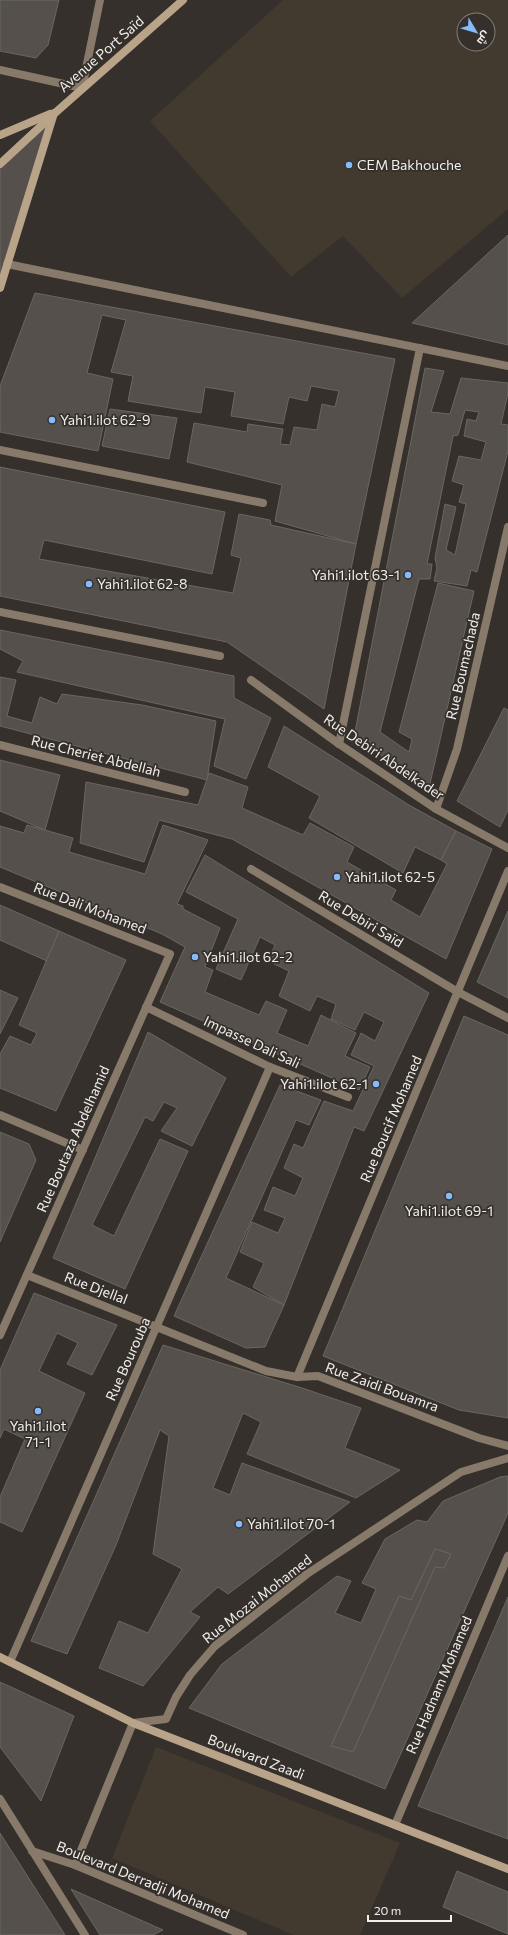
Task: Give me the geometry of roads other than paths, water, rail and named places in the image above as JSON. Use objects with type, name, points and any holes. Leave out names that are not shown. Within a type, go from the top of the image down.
[{"type":"street","points":[[0,70],[82,88],[100,0]]},
{"type":"street","name":"Avenue Port Saïd","points":[[0,164],[54,112],[183,0]]},
{"type":"street","name":"Avenue Port Saïd","points":[[0,135],[54,112]]},
{"type":"street","points":[[0,288],[54,112]]},
{"type":"street","points":[[7,264],[508,366]]},
{"type":"street","points":[[339,744],[420,348]]},
{"type":"street","points":[[0,450],[263,503]]},
{"type":"street","name":"Rue Boumachada","points":[[436,809],[457,749],[508,527]]},
{"type":"street","points":[[0,612],[220,656]]},
{"type":"street","name":"Rue Debiri Abdelkader","points":[[251,680],[339,744],[436,809],[508,848]]},
{"type":"street","name":"Rue Cheriet Abdellah","points":[[0,745],[185,792]]},
{"type":"street","name":"Rue Debiri Saïd","points":[[252,869],[458,992],[508,1018]]},
{"type":"street","name":"Rue Boucif Mohamed","points":[[297,1377],[508,871]]},
{"type":"street","name":"Rue Dali Mohamed","points":[[0,887],[170,954]]},
{"type":"street","name":"Rue Boutaza Abdelhamid","points":[[0,1335],[170,954]]},
{"type":"street","name":"Impasse Dali Sali","points":[[146,1007],[270,1067],[348,1097]]},
{"type":"street","name":"Rue Bourouba","points":[[10,1662],[270,1067]]},
{"type":"street","points":[[0,1115],[83,1150]]},
{"type":"street","name":"Rue Djellal","points":[[27,1275],[156,1326]]},
{"type":"street","name":"Rue Zaidi Bouamra","points":[[156,1326],[266,1371],[297,1377],[318,1376],[479,1438],[508,1446]]},
{"type":"street","name":"Rue Mozai Mohamed","points":[[133,1723],[166,1719],[176,1697],[190,1675],[215,1646],[307,1574],[368,1532],[461,1472],[508,1458]]},
{"type":"street","name":"Rue Hadnam Mohamed","points":[[395,1825],[508,1556]]},
{"type":"street","name":"Boulevard Zaadi","points":[[0,1657],[133,1723],[508,1869]]},
{"type":"street","points":[[75,1865],[133,1723]]},
{"type":"street","points":[[0,1799],[85,1935]]},
{"type":"street","name":"Boulevard Derradji Mohamed","points":[[32,1851],[75,1865],[243,1935]]},
{"type":"place","name":"CEM Bakhouche","points":[[349,165]]},
{"type":"place","name":"Yahi1.ilot 62-9","points":[[52,420]]},
{"type":"place","name":"Yahi1.ilot 63-1","points":[[408,575]]},
{"type":"place","name":"Yahi1.ilot 62-8","points":[[89,584]]},
{"type":"place","name":"Yahi1.ilot 62-5","points":[[337,877]]},
{"type":"place","name":"Yahi1.ilot 62-2","points":[[195,957]]},
{"type":"place","name":"Yahi1.ilot 62-1","points":[[376,1084]]},
{"type":"place","name":"Yahi1.ilot 69-1","points":[[449,1196]]},
{"type":"place","name":"Yahi1.ilot 71-1","points":[[38,1411]]},
{"type":"place","name":"Yahi1.ilot 70-1","points":[[239,1524]]}]
